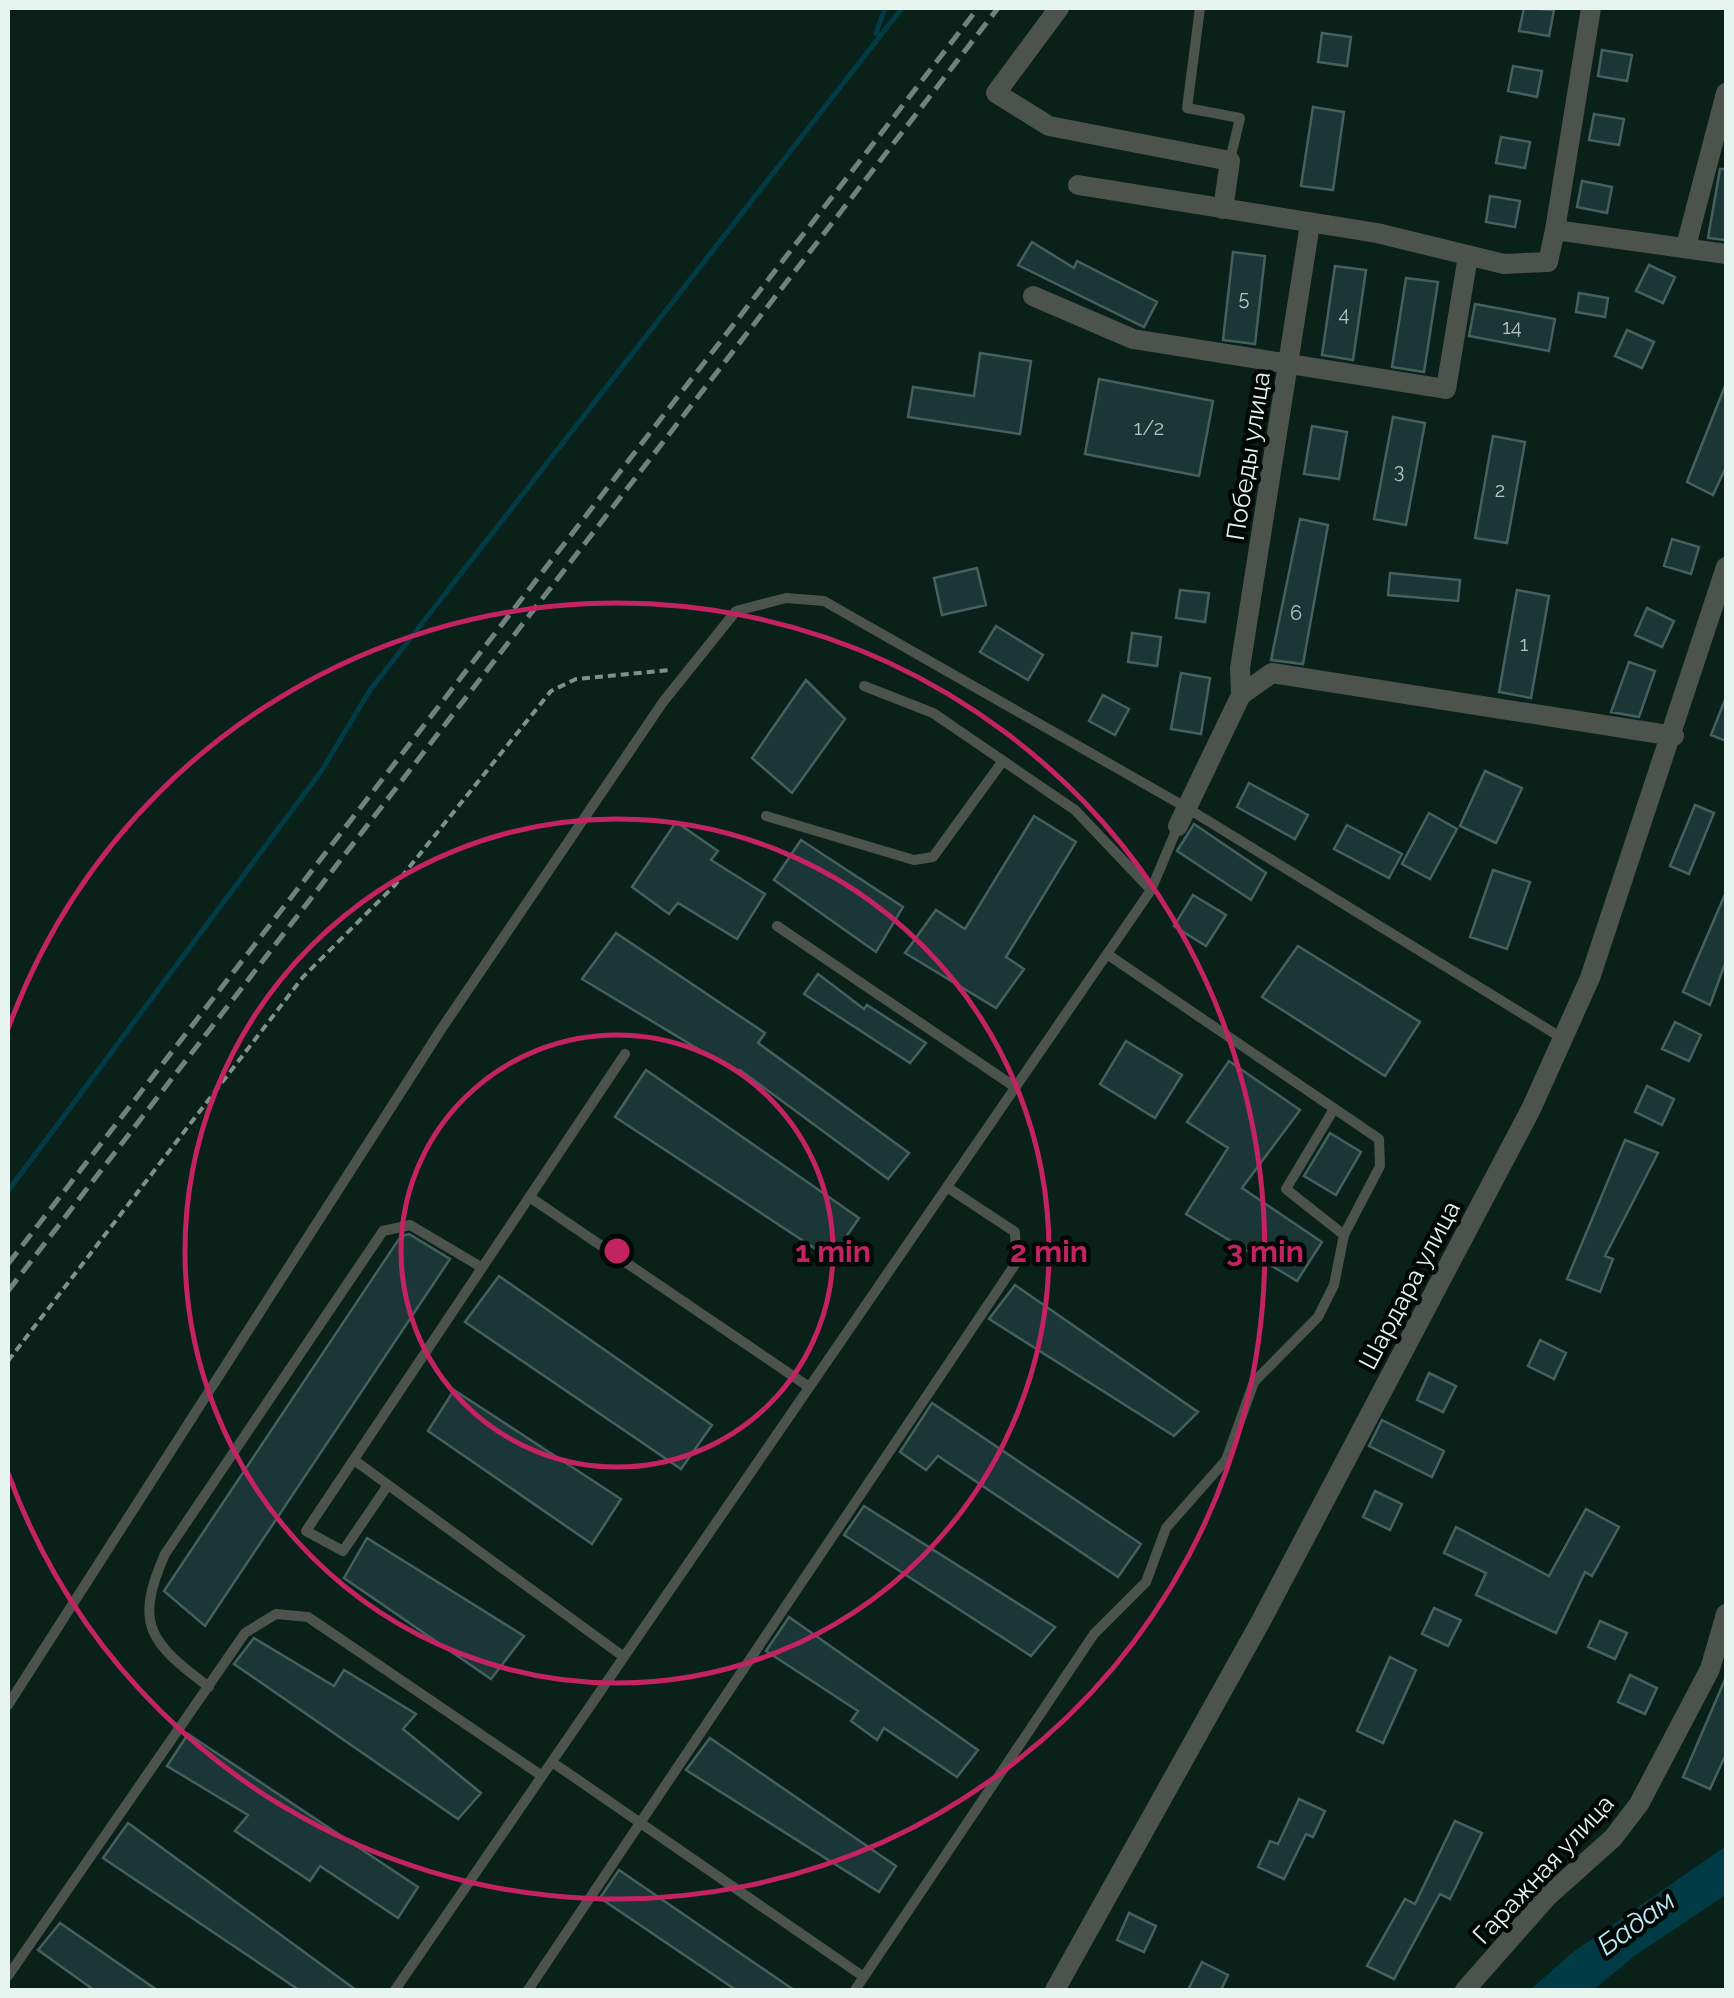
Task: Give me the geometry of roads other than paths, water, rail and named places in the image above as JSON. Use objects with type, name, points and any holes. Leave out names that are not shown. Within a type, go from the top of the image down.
[{"type":"street","points":[[1060,8],[996,93],[1049,126],[1230,161],[1222,210]]},
{"type":"street","points":[[1078,185],[1377,233],[1504,264],[1548,262],[1591,8]]},
{"type":"street","points":[[1686,246],[1726,94]]},
{"type":"street","name":"Победы улица","points":[[1241,695],[1240,668],[1310,224]]},
{"type":"street","points":[[1555,230],[1726,254]]},
{"type":"street","points":[[1033,296],[1133,339],[1446,389],[1468,256]]},
{"type":"street","name":"Шардара улица","points":[[1055,1990],[1261,1621],[1530,1109],[1590,978],[1674,736],[1726,567]]},
{"type":"street","points":[[1182,817],[1241,695],[1272,673],[1674,736]]},
{"type":"street","name":"Гаражная улица","points":[[1465,1990],[1548,1896],[1613,1838],[1638,1804],[1710,1669],[1726,1614]]},
{"type":"lane","points":[[1200,8],[1186,108],[1240,118],[1230,161]]},
{"type":"lane","points":[[8,1705],[440,1031],[690,668],[736,611],[786,598],[824,602],[1182,817],[1562,1038]]},
{"type":"lane","points":[[864,686],[934,714],[1075,810],[1151,890]]},
{"type":"lane","points":[[766,816],[914,860],[933,857],[1002,762]]},
{"type":"lane","points":[[395,1990],[1151,890],[1182,817]]},
{"type":"lane","points":[[777,926],[1015,1088]]},
{"type":"lane","points":[[855,1990],[1094,1634],[1146,1582],[1166,1528],[1226,1460],[1254,1382],[1318,1318],[1334,1285],[1344,1235],[1380,1166],[1378,1138],[1107,954]]},
{"type":"lane","points":[[388,1485],[343,1552],[306,1532],[626,1054]]},
{"type":"lane","points":[[1334,1108],[1286,1190],[1344,1235]]},
{"type":"lane","points":[[528,1990],[1016,1263],[1015,1232],[947,1187]]},
{"type":"lane","points":[[531,1198],[810,1387]]},
{"type":"lane","points":[[209,1687],[167,1656],[154,1638],[149,1590],[165,1554],[383,1231],[410,1226],[481,1267]]},
{"type":"lane","points":[[354,1460],[624,1657]]},
{"type":"lane","points":[[8,1976],[245,1633],[276,1614],[308,1617],[542,1776]]},
{"type":"lane","points":[[552,1762],[864,1977]]},
{"type":"water","name":"Бадам","points":[[1726,1846],[1726,1895],[1637,1954],[1593,1990],[1530,1990],[1572,1953]]},
{"type":"waterway","points":[[876,33],[885,8]]},
{"type":"waterway","points":[[8,1191],[322,770],[370,690],[902,8]]},
{"type":"railway","points":[[8,1264],[978,8]]},
{"type":"railway","points":[[8,1291],[998,8]]}]
